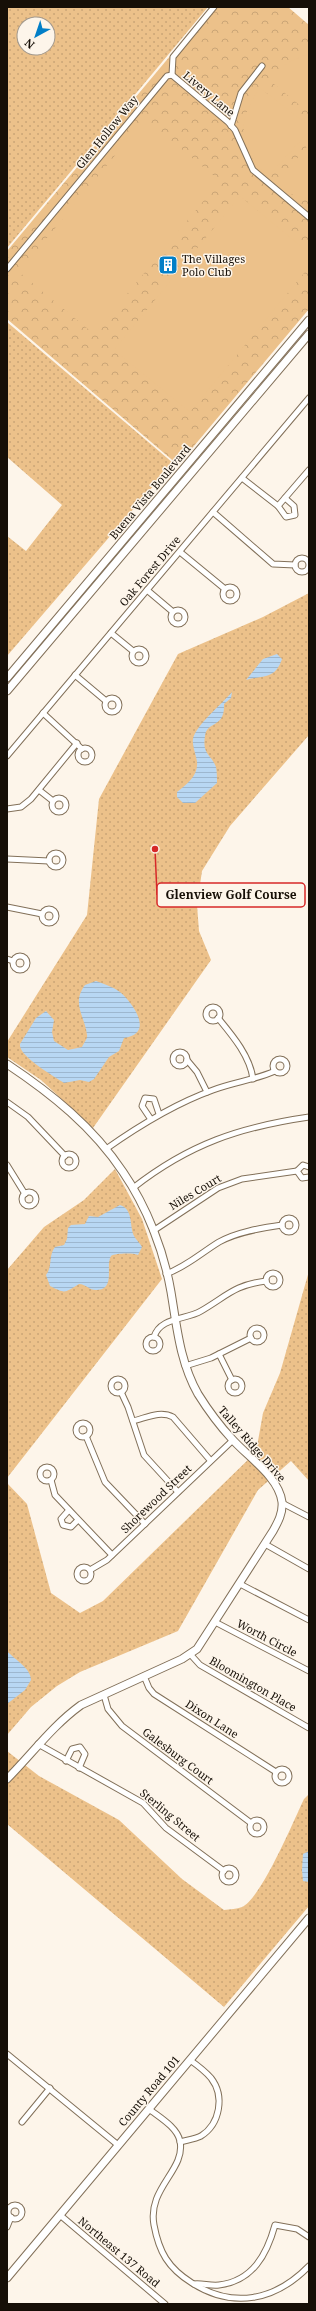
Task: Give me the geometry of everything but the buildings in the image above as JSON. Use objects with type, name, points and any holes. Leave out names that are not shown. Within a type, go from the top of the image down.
[{"type":"street","points":[[172,76],[174,57],[214,7]]},
{"type":"street","points":[[231,126],[241,93],[262,66]]},
{"type":"street","name":"Glen Hollow Way","points":[[7,268],[167,76],[172,76]]},
{"type":"street","name":"Livery Lane","points":[[172,76],[231,126],[253,170],[309,217]]},
{"type":"street","name":"Buena Vista Boulevard","points":[[7,678],[309,320]]},
{"type":"street","name":"Buena Vista Boulevard","points":[[7,691],[309,334]]},
{"type":"street","name":"Oak Forest Drive","points":[[7,756],[309,398]]},
{"type":"street","points":[[199,452],[205,457]]},
{"type":"street","points":[[278,506],[309,470]]},
{"type":"street","points":[[242,478],[278,506],[286,517],[295,514],[294,506],[285,498]]},
{"type":"street","points":[[213,512],[273,564],[295,565]]},
{"type":"street","points":[[180,552],[225,589]]},
{"type":"street","points":[[147,590],[173,612]]},
{"type":"street","points":[[111,633],[133,651]]},
{"type":"street","points":[[75,675],[106,701]]},
{"type":"street","points":[[43,713],[82,749]]},
{"type":"street","points":[[7,810],[21,806],[39,790],[78,744]]},
{"type":"street","points":[[39,790],[53,801]]},
{"type":"street","points":[[7,859],[49,860]]},
{"type":"street","points":[[7,907],[42,914]]},
{"type":"street","points":[[7,959],[13,961]]},
{"type":"street","points":[[218,1018],[240,1049],[252,1072],[253,1079]]},
{"type":"street","points":[[187,1060],[197,1072],[206,1092]]},
{"type":"street","name":"Talley Ridge Drive","points":[[7,1064],[60,1102],[78,1118],[106,1149],[133,1188],[154,1231],[166,1274],[185,1366],[197,1393],[212,1415],[233,1440],[277,1487],[282,1502]]},
{"type":"street","points":[[106,1149],[150,1118],[206,1092],[253,1079],[275,1071]]},
{"type":"street","points":[[150,1118],[142,1106],[145,1098],[154,1100],[159,1114]]},
{"type":"street","points":[[7,1102],[28,1117],[65,1156]]},
{"type":"street","points":[[133,1188],[160,1167],[214,1139],[266,1123],[309,1117]]},
{"type":"street","points":[[7,1165],[25,1194]]},
{"type":"street","name":"Niles Court","points":[[154,1231],[218,1188],[242,1179],[297,1171],[301,1166],[309,1167]]},
{"type":"street","points":[[297,1171],[302,1178],[309,1177]]},
{"type":"street","points":[[166,1274],[180,1270],[221,1241],[256,1229],[282,1225]]},
{"type":"street","points":[[154,1337],[161,1326],[175,1319],[186,1318],[201,1311],[218,1298],[241,1286],[266,1281]]},
{"type":"street","points":[[185,1366],[219,1354],[251,1338]]},
{"type":"street","points":[[219,1354],[232,1380]]},
{"type":"street","points":[[121,1392],[133,1421],[144,1455],[178,1492]]},
{"type":"street","points":[[133,1421],[166,1413],[178,1421],[210,1460]]},
{"type":"street","points":[[86,1436],[105,1482],[145,1524]]},
{"type":"street","name":"Shorewood Street","points":[[90,1570],[112,1556],[210,1460],[233,1440]]},
{"type":"street","points":[[50,1480],[55,1494],[112,1556]]},
{"type":"street","points":[[7,1779],[38,1744],[70,1713],[190,1654],[203,1641],[278,1522],[282,1502],[309,1517]]},
{"type":"street","points":[[69,1510],[61,1520],[63,1525],[71,1527],[78,1520]]},
{"type":"street","points":[[265,1544],[309,1569]]},
{"type":"street","points":[[240,1584],[309,1620]]},
{"type":"street","name":"Worth Circle","points":[[215,1622],[309,1672]]},
{"type":"street","name":"Bloomington Place","points":[[190,1654],[200,1665],[309,1728]]},
{"type":"street","name":"Dixon Lane","points":[[144,1676],[149,1688],[154,1694],[276,1772]]},
{"type":"street","name":"Galesburg Court","points":[[104,1695],[108,1709],[122,1726],[252,1823]]},
{"type":"street","name":"Sterling Street","points":[[38,1744],[143,1803],[166,1828],[224,1871]]},
{"type":"street","points":[[66,1761],[72,1749],[80,1747],[84,1754],[79,1768]]},
{"type":"street","name":"County Road 101","points":[[7,2278],[309,1918]]},
{"type":"street","points":[[7,2054],[118,2145]]},
{"type":"street","points":[[180,2142],[196,2138],[206,2132],[214,2122],[219,2108],[218,2094],[214,2083],[206,2073],[190,2060]]},
{"type":"street","points":[[22,2122],[50,2088]]},
{"type":"street","points":[[149,2109],[170,2126],[178,2135],[180,2142],[177,2162],[156,2197],[153,2222],[159,2248],[171,2266],[202,2291],[227,2298],[255,2297],[272,2293],[288,2285],[309,2266]]},
{"type":"street","name":"Northeast 137 Road","points":[[60,2215],[165,2304]]},
{"type":"street","points":[[7,2227],[12,2217]]},
{"type":"street","points":[[194,2284],[228,2283],[252,2270],[269,2247],[274,2225],[297,2229],[309,2237]]},
{"type":"green space","points":[[7,7],[208,7],[7,248]]},
{"type":"green space","points":[[211,7],[288,7],[309,25],[309,309],[178,465],[7,319],[7,251]]},
{"type":"green space","points":[[309,54],[309,113],[268,79],[287,64],[297,58]]},
{"type":"green space","points":[[260,88],[308,125],[309,131],[268,177],[251,156],[246,145],[244,134],[244,123],[247,111]]},
{"type":"green space","points":[[145,119],[220,181],[94,334],[19,272]]},
{"type":"green space","points":[[309,144],[309,199],[291,194],[276,184]]},
{"type":"green space","points":[[240,196],[309,253],[309,267],[190,412],[114,350]]},
{"type":"green space","points":[[7,322],[173,463],[7,656],[7,536],[26,551],[62,505],[7,457]]},
{"type":"green space","points":[[309,593],[309,735],[230,826],[202,871],[197,905],[199,931],[211,960],[93,1128],[41,1080],[7,1057],[7,1042],[87,915],[99,799],[178,654],[263,617]]},
{"type":"green space","points":[[115,1169],[142,1219],[162,1279],[7,1478],[7,1270],[44,1227],[84,1200]]},
{"type":"green space","points":[[309,1271],[309,1481],[291,1461],[258,1490],[178,1631],[80,1672],[57,1686],[31,1707],[7,1735],[7,1483],[27,1504],[51,1593],[80,1613],[103,1601],[256,1452],[263,1413],[280,1373]]},
{"type":"green space","points":[[7,1751],[39,1776],[119,1820],[182,1879],[224,1910],[242,1907],[250,1901],[267,1875],[304,1799],[309,1794],[309,1906],[224,2007],[7,1824]]},
{"type":"water","points":[[277,654],[282,659],[279,666],[272,674],[246,680],[263,659]]},
{"type":"water","points":[[232,692],[231,698],[224,704],[224,712],[222,717],[206,731],[204,742],[206,751],[216,767],[217,783],[195,803],[183,803],[177,797],[177,792],[192,778],[197,768],[193,744],[195,734],[204,721]]},
{"type":"water","points":[[96,981],[120,992],[125,997],[135,1010],[140,1025],[138,1031],[133,1035],[124,1038],[119,1051],[109,1057],[94,1079],[89,1082],[80,1080],[64,1083],[30,1060],[21,1049],[20,1044],[36,1018],[46,1011],[54,1020],[52,1032],[54,1041],[68,1050],[82,1047],[87,1036],[80,1010],[79,998],[85,985]]},
{"type":"water","points":[[120,1205],[124,1207],[129,1214],[134,1236],[142,1247],[138,1255],[117,1254],[111,1256],[109,1260],[108,1281],[103,1289],[90,1289],[79,1284],[67,1291],[62,1291],[50,1286],[46,1275],[53,1250],[55,1247],[64,1245],[67,1239],[68,1228],[71,1225],[85,1224],[89,1216],[98,1217]]},
{"type":"water","points":[[7,1651],[26,1668],[31,1680],[25,1690],[7,1704]]},
{"type":"water","points":[[309,1851],[309,1882],[303,1881],[302,1870],[303,1854]]},
{"type":"place","name":"The Villages Polo Club","points":[[168,265]]},
{"type":"place","name":"Glenview Golf Course","points":[[155,849]]}]
